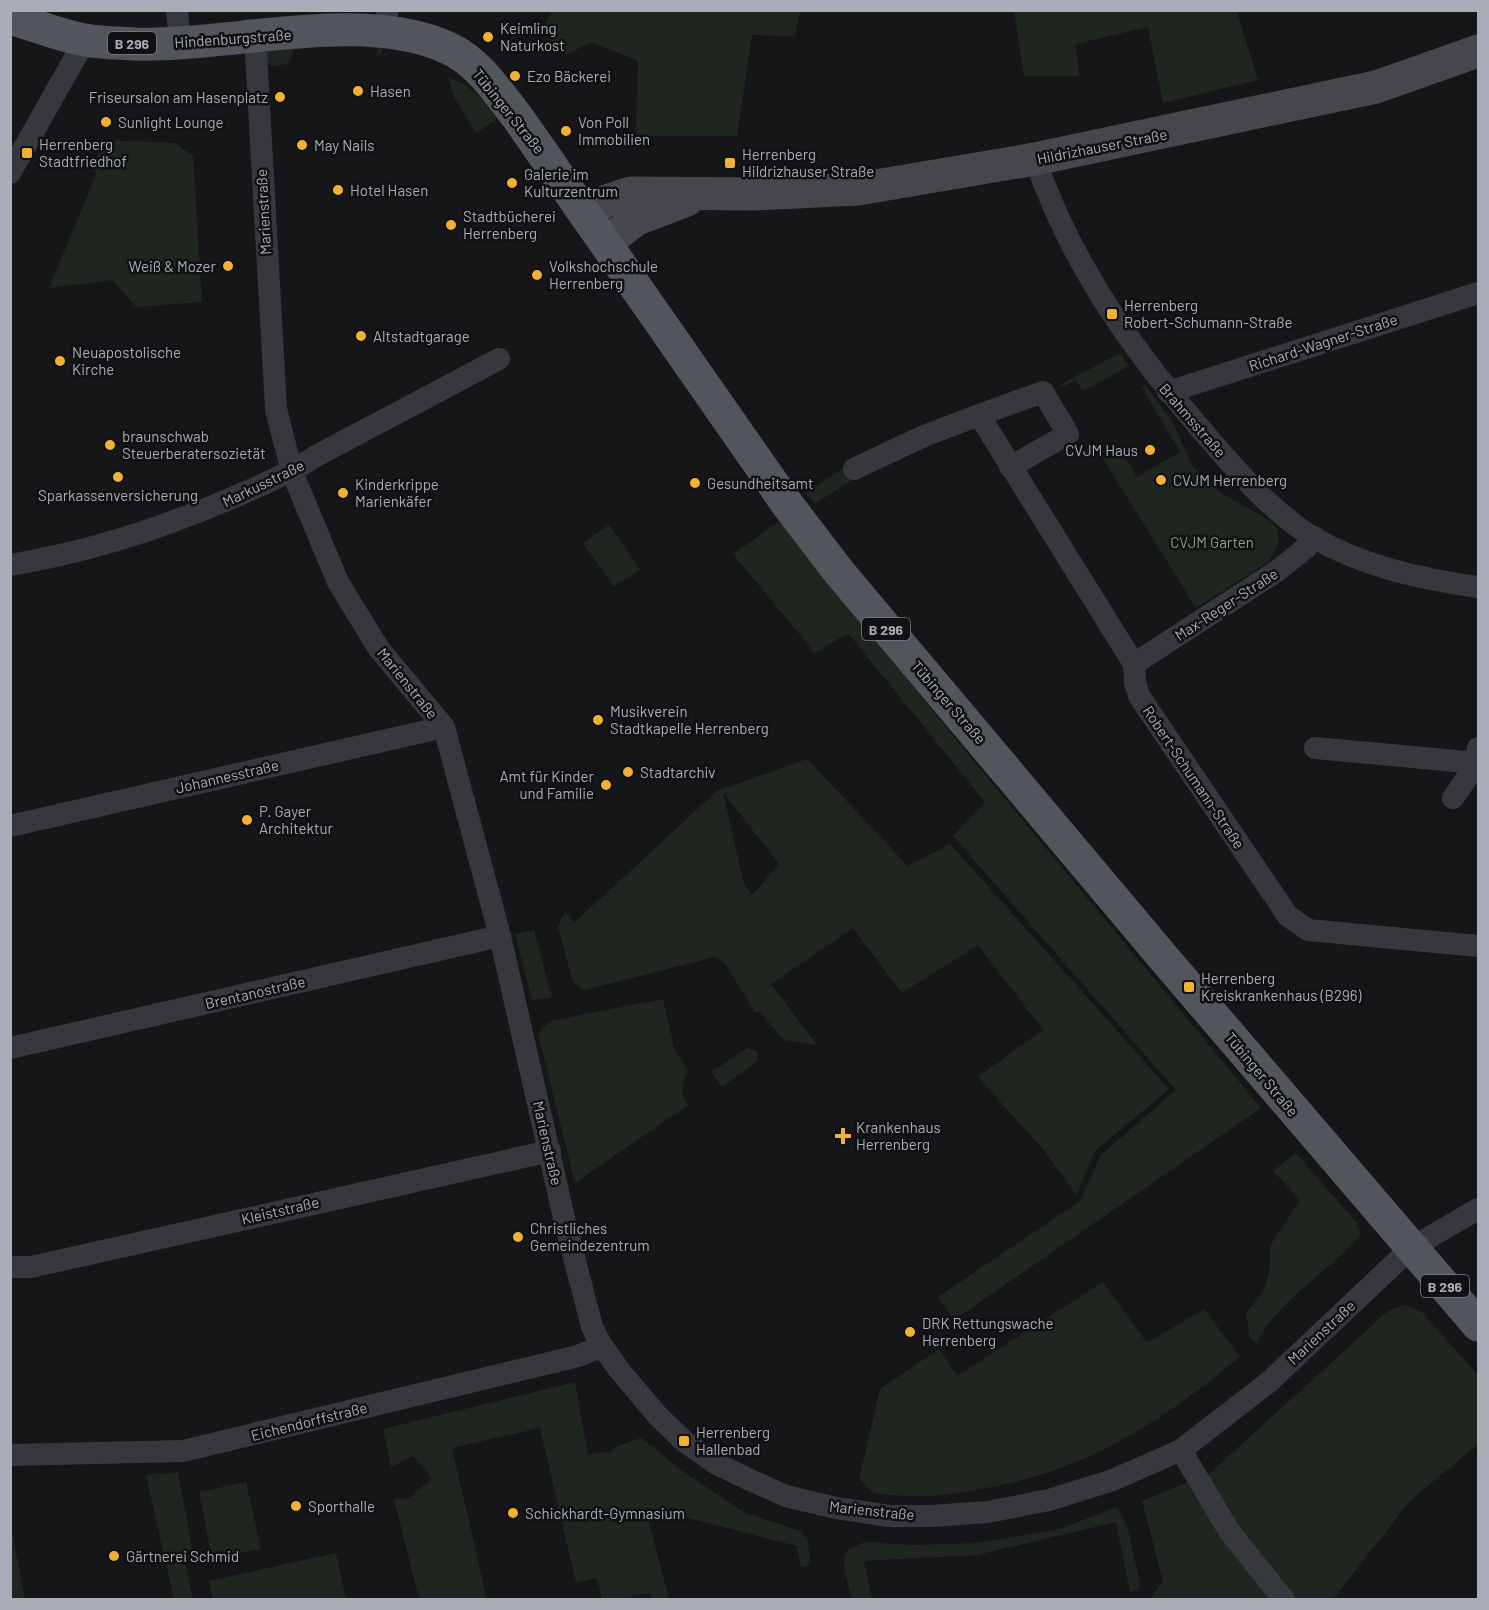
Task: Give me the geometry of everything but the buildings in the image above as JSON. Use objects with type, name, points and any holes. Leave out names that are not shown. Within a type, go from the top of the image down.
[{"type":"main road","name":"Hindenburgstraße","points":[[10,18],[85,40],[137,44],[178,26],[255,35],[387,21]]},
{"type":"main road","name":"Tübinger Straße","points":[[387,21],[415,37],[459,54],[480,72],[518,118],[607,242],[787,504],[839,572],[1168,963],[1479,1325]]},
{"type":"main road","name":"Hildrizhauser Straße","points":[[586,213],[606,201],[631,193],[754,194],[858,189],[1035,159],[1376,87],[1479,51]]},
{"type":"main road","name":"Hildrizhauser Straße","points":[[607,242],[638,219],[675,202],[718,193]]},
{"type":"street","name":"Marienstraße","points":[[255,35],[276,409],[292,472],[338,582],[379,649],[444,727],[500,936],[586,1308],[602,1346],[652,1409],[684,1441],[715,1463],[750,1480],[786,1496],[830,1507],[889,1516],[988,1512],[1048,1500],[1113,1480],[1181,1450],[1269,1382],[1411,1248],[1479,1209]]},
{"type":"street","points":[[10,173],[85,40]]},
{"type":"street","name":"Brahmsstraße","points":[[1035,159],[1051,204],[1071,246],[1132,345],[1168,392],[1257,492],[1314,537],[1357,559],[1398,572],[1479,587]]},
{"type":"street","name":"Richard-Wagner-Straße","points":[[1168,392],[1479,293]]},
{"type":"street","name":"Markusstraße","points":[[10,565],[47,559],[173,524],[292,472],[316,456],[499,359]]},
{"type":"street","points":[[854,469],[914,440],[1043,392],[1068,434],[1010,467]]},
{"type":"street","name":"Robert-Schumann-Straße","points":[[979,415],[1134,664],[1135,682],[1140,696],[1288,916],[1308,930],[1479,946]]},
{"type":"street","name":"Max-Reger-Straße","points":[[1134,664],[1277,571],[1314,537]]},
{"type":"street","name":"Johannesstraße","points":[[10,826],[444,727]]},
{"type":"street","points":[[1315,748],[1478,755],[1453,798]]},
{"type":"street","name":"Brentanostraße","points":[[10,1048],[500,936]]},
{"type":"street","name":"Kleiststraße","points":[[10,1267],[31,1267],[550,1151]]},
{"type":"street","name":"Eichendorffstraße","points":[[10,1455],[183,1451],[578,1356],[602,1346]]},
{"type":"street","points":[[1181,1450],[1229,1531],[1284,1599]]},
{"type":"green space","points":[[553,11],[800,11],[795,36],[752,35],[737,136],[636,136],[638,61],[592,42],[565,55],[550,41],[545,23]]},
{"type":"green space","points":[[1014,11],[1241,11],[1237,12],[1258,80],[1163,103],[1148,27],[1076,44],[1079,76],[1024,76]]},
{"type":"green space","points":[[373,38],[378,42],[294,49],[288,64],[272,66],[266,63],[265,50]]},
{"type":"green space","points":[[378,42],[384,47],[380,55],[376,56]]},
{"type":"green space","points":[[448,77],[463,84],[476,94],[497,119],[476,133],[454,97]]},
{"type":"green space","points":[[105,140],[175,143],[193,156],[202,302],[136,307],[113,280],[49,288],[96,175],[93,167]]},
{"type":"green space","points":[[1120,353],[1129,366],[1083,391],[1076,380],[1062,387],[1061,384]]},
{"type":"green space","name":"CVJM Garten","points":[[1145,385],[1172,421],[1193,467],[1221,493],[1270,521],[1277,528],[1279,539],[1276,550],[1268,562],[1196,608],[1102,457],[1120,448],[1137,477],[1180,452],[1142,388]]},
{"type":"green space","points":[[848,465],[856,477],[815,504],[806,493]]},
{"type":"green space","points":[[780,521],[954,737],[1261,1108],[954,1320],[938,1297],[1080,1201],[1101,1155],[1176,1090],[953,836],[985,802],[848,633],[815,653],[733,554]]},
{"type":"green space","points":[[609,525],[640,569],[614,587],[583,543]]},
{"type":"green space","points":[[807,759],[908,866],[950,844],[1169,1089],[1095,1151],[1076,1195],[1042,1148],[978,1077],[1043,1030],[978,945],[902,993],[853,928],[771,984],[817,1045],[784,1040],[760,1012],[755,1012],[724,962],[715,957],[584,990],[573,982],[558,927],[565,912],[575,922],[717,791]],"holes":[[[723,792],[779,864],[752,895],[744,884]]]},
{"type":"green space","points":[[534,930],[552,998],[532,1000],[515,934]]},
{"type":"green space","points":[[663,999],[674,1048],[688,1071],[682,1088],[688,1105],[575,1183],[538,1033],[550,1021]]},
{"type":"green space","points":[[748,1048],[757,1051],[758,1060],[722,1087],[711,1072]]},
{"type":"green space","points":[[1296,1153],[1357,1223],[1361,1234],[1278,1312],[1257,1343],[1250,1338],[1246,1313],[1264,1290],[1270,1269],[1270,1246],[1300,1200],[1273,1171]]},
{"type":"green space","points":[[1103,1282],[1147,1343],[1204,1309],[1240,1357],[1148,1425],[1084,1459],[1049,1472],[1013,1482],[935,1496],[875,1494],[859,1479],[880,1389],[939,1349],[957,1376]]},
{"type":"green space","points":[[1405,1305],[1421,1311],[1478,1375],[1478,1444],[1411,1500],[1333,1599],[1150,1599],[1163,1581],[1142,1501],[1210,1473],[1388,1311]]},
{"type":"green space","points":[[575,1382],[588,1455],[613,1451],[612,1448],[641,1438],[688,1475],[745,1513],[801,1531],[808,1540],[810,1565],[801,1568],[797,1546],[645,1507],[669,1599],[652,1599],[650,1593],[631,1596],[631,1599],[602,1599],[597,1578],[576,1583],[540,1428],[452,1448],[487,1599],[419,1599],[394,1499],[409,1498],[432,1478],[413,1456],[391,1467],[383,1429]]},
{"type":"green space","points":[[178,1472],[194,1559],[185,1563],[193,1599],[174,1599],[146,1475]]},
{"type":"green space","points":[[246,1482],[261,1549],[212,1559],[199,1492]]},
{"type":"green space","points":[[1117,1507],[1128,1529],[1140,1583],[1138,1590],[1130,1592],[1116,1522],[977,1555],[864,1561],[872,1599],[852,1599],[845,1573],[844,1557],[848,1549],[865,1542],[913,1545],[977,1543],[1060,1529]]},
{"type":"green space","points":[[11,1527],[25,1599],[11,1599]]},
{"type":"green space","points":[[336,1553],[346,1599],[213,1599],[209,1581]]},
{"type":"place","name":"Keimling Naturkost","points":[[488,37]]},
{"type":"place","name":"Ezo Bäckerei","points":[[515,76]]},
{"type":"place","name":"Hasen","points":[[358,91]]},
{"type":"place","name":"Friseursalon am Hasenplatz","points":[[280,97]]},
{"type":"place","name":"Sunlight Lounge","points":[[106,122]]},
{"type":"place","name":"Von Poll Immobilien","points":[[566,131]]},
{"type":"place","name":"May Nails","points":[[302,145]]},
{"type":"place","name":"Herrenberg Stadtfriedhof","points":[[27,153]]},
{"type":"place","name":"Herrenberg Hildrizhauser Straße","points":[[730,163]]},
{"type":"place","name":"Galerie im Kulturzentrum","points":[[512,183]]},
{"type":"place","name":"Hotel Hasen","points":[[338,190]]},
{"type":"place","name":"Stadtbücherei Herrenberg","points":[[451,225]]},
{"type":"place","name":"Weiß & Mozer","points":[[228,266]]},
{"type":"place","name":"Volkshochschule Herrenberg","points":[[537,275]]},
{"type":"place","name":"Herrenberg Robert-Schumann-Straße","points":[[1112,314]]},
{"type":"place","name":"Altstadtgarage","points":[[361,336]]},
{"type":"place","name":"Neuapostolische Kirche","points":[[60,361]]},
{"type":"place","name":"braunschwab Steuerberatersozietät","points":[[110,445]]},
{"type":"place","name":"CVJM Haus","points":[[1150,450]]},
{"type":"place","name":"Sparkassenversicherung","points":[[118,477]]},
{"type":"place","name":"CVJM Herrenberg","points":[[1161,480]]},
{"type":"place","name":"Gesundheitsamt","points":[[695,483]]},
{"type":"place","name":"Kinderkrippe Marienkäfer","points":[[343,493]]},
{"type":"place","name":"Musikverein Stadtkapelle Herrenberg","points":[[598,720]]},
{"type":"place","name":"Stadtarchiv","points":[[628,772]]},
{"type":"place","name":"Amt für Kinder und Familie","points":[[606,785]]},
{"type":"place","name":"P. Gayer Architektur","points":[[247,820]]},
{"type":"place","name":"Herrenberg Kreiskrankenhaus (B296)","points":[[1189,987]]},
{"type":"place","name":"Krankenhaus Herrenberg","points":[[843,1136]]},
{"type":"place","name":"Christliches Gemeindezentrum","points":[[518,1237]]},
{"type":"place","name":"DRK Rettungswache Herrenberg","points":[[910,1332]]},
{"type":"place","name":"Herrenberg Hallenbad","points":[[684,1441]]},
{"type":"place","name":"Sporthalle","points":[[296,1506]]},
{"type":"place","name":"Schickhardt-Gymnasium","points":[[513,1513]]},
{"type":"place","name":"Gärtnerei Schmid","points":[[114,1556]]}]
